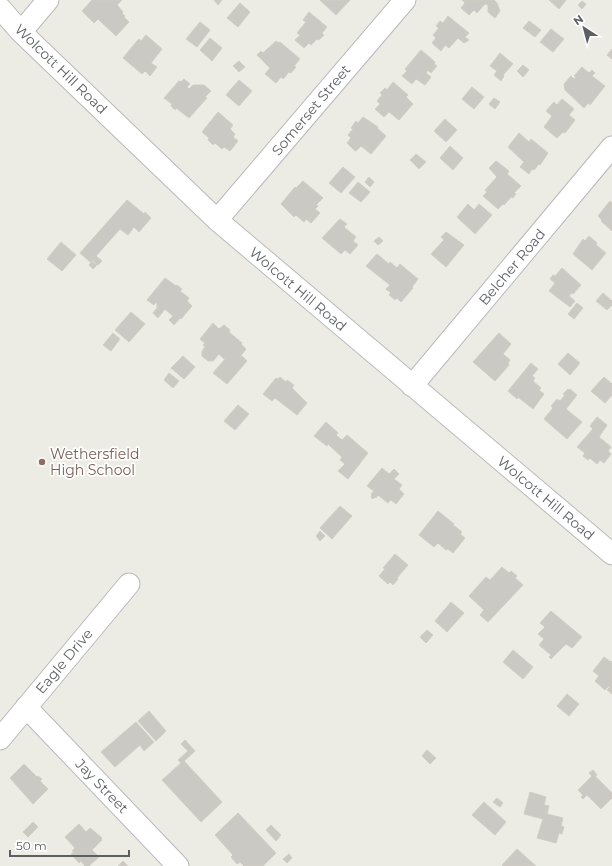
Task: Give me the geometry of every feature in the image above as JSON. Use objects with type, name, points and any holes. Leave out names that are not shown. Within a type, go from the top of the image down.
[{"type":"street","points":[[21,32],[48,0]]},
{"type":"street","name":"Somerset Street","points":[[217,220],[405,0]]},
{"type":"street","name":"Wolcott Hill Road","points":[[0,8],[21,32],[217,220],[612,554]]},
{"type":"street","name":"Belcher Road","points":[[412,386],[612,147]]},
{"type":"street","name":"Eagle Drive","points":[[0,739],[128,584]]},
{"type":"street","name":"Jay Street","points":[[26,707],[178,866]]},
{"type":"building","points":[[92,0],[122,0],[117,5],[123,12],[124,17],[129,22],[116,36],[98,19],[94,23],[82,11]]},
{"type":"building","points":[[214,0],[222,0],[218,5]]},
{"type":"building","points":[[320,0],[350,0],[336,15]]},
{"type":"building","points":[[462,0],[494,0],[500,11],[495,18],[488,12],[488,5],[485,4],[477,13],[474,10],[469,15],[461,8],[465,3]]},
{"type":"building","points":[[549,0],[566,0],[559,9]]},
{"type":"building","points":[[582,1],[586,4],[582,9],[578,5]]},
{"type":"building","points":[[240,3],[250,12],[238,27],[227,18]]},
{"type":"building","points":[[309,12],[327,27],[322,33],[324,35],[319,40],[317,39],[311,45],[309,43],[304,48],[295,40],[300,35],[297,33],[306,22],[303,20]]},
{"type":"building","points":[[448,16],[469,33],[465,37],[469,40],[464,43],[458,38],[449,48],[445,45],[441,51],[432,43],[436,38],[433,35],[439,28],[436,26],[440,21],[443,23]]},
{"type":"building","points":[[529,21],[541,30],[535,37],[523,28]]},
{"type":"building","points":[[200,22],[210,30],[197,47],[186,39]]},
{"type":"building","points":[[551,29],[564,39],[553,52],[540,42]]},
{"type":"building","points":[[146,35],[162,49],[151,63],[157,67],[150,76],[145,71],[142,74],[123,58],[139,39],[141,41]]},
{"type":"building","points":[[210,38],[222,48],[212,61],[200,50]]},
{"type":"building","points":[[276,41],[279,43],[280,42],[300,59],[294,66],[296,67],[291,73],[289,72],[283,79],[281,77],[276,83],[265,74],[270,68],[257,55],[261,51],[263,53]]},
{"type":"building","points":[[612,49],[612,59],[607,55]]},
{"type":"building","points":[[421,50],[435,62],[434,64],[437,66],[431,73],[428,70],[426,73],[431,77],[425,85],[416,79],[412,84],[402,76],[407,71],[405,69]]},
{"type":"building","points":[[500,53],[513,64],[503,75],[504,76],[501,81],[494,75],[497,71],[490,66]]},
{"type":"building","points":[[239,61],[245,67],[239,72],[233,66]]},
{"type":"building","points":[[523,65],[529,70],[523,77],[517,71]]},
{"type":"building","points":[[582,67],[589,73],[592,70],[595,73],[592,76],[605,86],[590,105],[588,103],[584,108],[565,90],[564,84],[571,76],[574,79],[576,77],[574,76]]},
{"type":"building","points":[[184,79],[190,84],[187,87],[189,89],[193,85],[204,85],[211,91],[205,97],[207,98],[189,118],[176,108],[175,110],[171,106],[172,104],[164,98],[179,81],[181,82]]},
{"type":"building","points":[[239,80],[252,91],[239,106],[226,95]]},
{"type":"building","points":[[393,82],[408,95],[406,97],[413,104],[399,120],[389,112],[384,117],[375,109],[380,104],[377,101],[382,95],[380,93],[385,88],[387,90]]},
{"type":"building","points":[[472,87],[484,97],[474,109],[462,99]]},
{"type":"building","points":[[494,98],[500,102],[495,109],[489,104]]},
{"type":"building","points":[[562,99],[574,109],[569,115],[575,120],[565,133],[563,132],[557,138],[544,127],[552,116],[546,111],[554,102],[557,105]]},
{"type":"building","points":[[218,112],[233,125],[230,129],[235,134],[233,137],[238,141],[230,151],[224,147],[222,149],[215,143],[213,145],[208,140],[209,138],[202,132]]},
{"type":"building","points":[[363,117],[378,127],[377,128],[386,136],[371,154],[361,146],[356,151],[347,143],[351,138],[348,135],[353,129],[351,128],[356,121],[358,123]]},
{"type":"building","points":[[445,119],[457,130],[446,142],[434,131]]},
{"type":"building","points":[[519,133],[529,142],[531,139],[548,153],[540,165],[539,164],[534,170],[532,169],[529,174],[520,167],[524,162],[508,147]]},
{"type":"building","points":[[450,146],[463,158],[453,170],[440,158]]},
{"type":"building","points":[[416,154],[426,162],[419,169],[410,160]]},
{"type":"building","points":[[496,161],[509,171],[507,174],[521,186],[514,193],[516,194],[513,198],[511,197],[498,209],[483,196],[487,192],[485,190],[497,177],[489,168]]},
{"type":"building","points":[[343,167],[355,177],[341,193],[329,183]]},
{"type":"building","points":[[369,177],[374,182],[370,187],[365,182]]},
{"type":"building","points":[[303,181],[323,198],[316,205],[318,206],[315,209],[320,213],[311,223],[306,219],[304,222],[296,215],[294,217],[281,204],[295,187],[296,188]]},
{"type":"building","points":[[358,182],[370,192],[361,202],[349,193]]},
{"type":"building","points":[[127,200],[151,218],[139,232],[134,227],[128,235],[120,229],[96,256],[102,261],[98,265],[93,260],[90,262],[80,253]]},
{"type":"building","points":[[610,201],[612,203],[612,231],[601,221],[602,220],[598,216]]},
{"type":"building","points":[[468,204],[474,210],[479,204],[492,215],[475,234],[457,217]]},
{"type":"building","points":[[340,219],[347,224],[344,227],[356,237],[353,241],[358,245],[350,254],[345,250],[341,254],[322,238]]},
{"type":"building","points":[[446,232],[464,245],[446,267],[431,254],[444,240],[441,237]]},
{"type":"building","points":[[589,236],[597,243],[596,245],[606,253],[592,270],[573,254],[583,239],[585,241]]},
{"type":"building","points":[[379,237],[383,241],[378,245],[374,241]]},
{"type":"building","points":[[61,242],[76,255],[62,271],[47,259]]},
{"type":"building","points":[[377,254],[389,264],[390,262],[397,268],[400,264],[418,279],[412,287],[413,288],[401,302],[397,298],[395,300],[389,295],[391,293],[386,289],[390,285],[366,266]]},
{"type":"building","points":[[92,261],[97,265],[93,269],[89,265]]},
{"type":"building","points":[[562,268],[581,285],[573,294],[571,293],[569,296],[575,301],[570,307],[549,291],[555,283],[550,279]]},
{"type":"building","points":[[165,278],[182,289],[180,291],[189,298],[187,301],[192,306],[174,325],[169,320],[173,316],[165,309],[158,318],[153,313],[157,308],[157,303],[156,302],[154,305],[147,300]]},
{"type":"building","points":[[603,293],[612,301],[612,305],[607,310],[596,301]]},
{"type":"building","points":[[577,303],[583,308],[574,319],[568,314]]},
{"type":"building","points":[[131,312],[145,324],[129,342],[115,330]]},
{"type":"building","points":[[213,323],[219,329],[224,325],[246,349],[240,358],[242,356],[247,361],[227,384],[213,373],[226,358],[224,359],[219,354],[213,361],[208,361],[202,356],[202,351],[205,347],[203,345],[205,343],[200,339]]},
{"type":"building","points":[[113,333],[120,339],[111,351],[103,345]]},
{"type":"building","points":[[499,333],[511,344],[503,354],[510,360],[508,363],[509,365],[495,381],[473,362]]},
{"type":"building","points":[[568,353],[580,363],[570,375],[558,364]]},
{"type":"building","points":[[183,356],[195,367],[184,379],[171,368]]},
{"type":"building","points":[[531,363],[538,369],[532,376],[535,378],[533,381],[541,388],[539,390],[544,394],[533,409],[518,397],[517,399],[508,391]]},
{"type":"building","points":[[169,373],[179,381],[173,388],[164,380]]},
{"type":"building","points":[[280,377],[286,382],[287,380],[294,385],[292,388],[307,403],[297,415],[275,398],[272,401],[263,394],[276,378],[278,379]]},
{"type":"building","points":[[604,377],[612,384],[612,395],[605,403],[591,391]]},
{"type":"building","points":[[568,389],[577,395],[566,409],[582,422],[567,439],[544,419],[553,408],[551,406],[557,399],[560,401],[565,395],[563,394]]},
{"type":"building","points":[[238,405],[249,414],[235,430],[224,421]]},
{"type":"building","points":[[597,417],[607,425],[599,437],[611,447],[608,451],[611,454],[604,463],[600,460],[597,464],[590,458],[588,460],[583,456],[585,453],[577,447],[593,429],[590,426]]},
{"type":"building","points":[[326,422],[338,433],[336,435],[342,440],[347,435],[368,453],[348,479],[338,471],[345,464],[340,460],[342,457],[328,444],[327,446],[314,436]]},
{"type":"building","points":[[382,468],[389,474],[394,469],[399,474],[394,479],[402,485],[399,489],[404,494],[396,504],[391,500],[388,503],[378,495],[373,499],[371,497],[371,494],[374,491],[367,486]]},
{"type":"building","points":[[340,506],[352,516],[332,539],[320,528]]},
{"type":"building","points":[[438,511],[462,532],[460,534],[465,538],[453,553],[448,549],[446,550],[438,543],[434,547],[419,535]]},
{"type":"building","points":[[320,531],[325,536],[320,541],[316,536]]},
{"type":"building","points":[[395,554],[408,565],[393,585],[390,582],[388,584],[379,576],[385,569],[383,568]]},
{"type":"building","points":[[502,567],[509,573],[511,571],[517,576],[515,578],[523,585],[488,622],[480,615],[484,610],[469,596],[486,577],[490,580]]},
{"type":"building","points":[[451,602],[464,613],[447,632],[435,621]]},
{"type":"building","points":[[551,611],[582,637],[572,648],[566,644],[551,659],[549,657],[551,655],[539,645],[544,639],[538,634],[545,627],[540,623]]},
{"type":"building","points":[[427,630],[433,635],[426,643],[420,637]]},
{"type":"building","points":[[513,650],[533,667],[523,679],[503,662]]},
{"type":"building","points":[[604,657],[611,662],[612,661],[612,694],[607,690],[610,687],[609,686],[605,690],[595,681],[599,676],[593,671]]},
{"type":"building","points":[[567,694],[579,704],[569,716],[557,706]]},
{"type":"building","points":[[149,711],[166,731],[156,741],[138,721]]},
{"type":"building","points":[[136,722],[154,742],[144,751],[140,745],[115,767],[101,752]]},
{"type":"building","points":[[185,740],[195,751],[184,761],[222,802],[201,822],[162,780],[181,763],[178,760],[188,751],[181,744]]},
{"type":"building","points":[[427,750],[436,758],[430,764],[422,756]]},
{"type":"building","points":[[24,764],[37,777],[38,776],[42,779],[40,781],[48,789],[33,804],[10,778]]},
{"type":"building","points":[[593,770],[597,775],[595,776],[612,793],[612,798],[601,809],[587,795],[583,799],[581,797],[583,795],[578,790],[592,776],[589,773]]},
{"type":"building","points":[[530,792],[546,797],[544,805],[549,806],[547,814],[563,818],[561,826],[564,827],[562,834],[559,833],[556,843],[537,838],[543,819],[524,814]]},
{"type":"building","points":[[497,798],[503,803],[500,807],[493,802]]},
{"type":"building","points":[[484,802],[506,822],[495,835],[472,815]]},
{"type":"building","points":[[238,813],[276,853],[263,866],[244,866],[240,862],[237,864],[231,857],[233,855],[215,835]]},
{"type":"building","points":[[33,822],[38,827],[28,837],[23,832]]},
{"type":"building","points":[[79,824],[86,832],[90,828],[102,838],[102,840],[92,850],[99,857],[89,866],[85,866],[81,861],[79,863],[71,854],[74,852],[72,851],[75,848],[65,837]]},
{"type":"building","points":[[271,825],[281,835],[276,841],[266,830]]},
{"type":"building","points":[[517,849],[536,866],[502,865]]},
{"type":"building","points":[[289,854],[292,858],[287,863],[283,859]]},
{"type":"building","points":[[123,861],[128,866],[118,866]]},
{"type":"place","name":"Wethersfield High School","points":[[42,462]]}]
